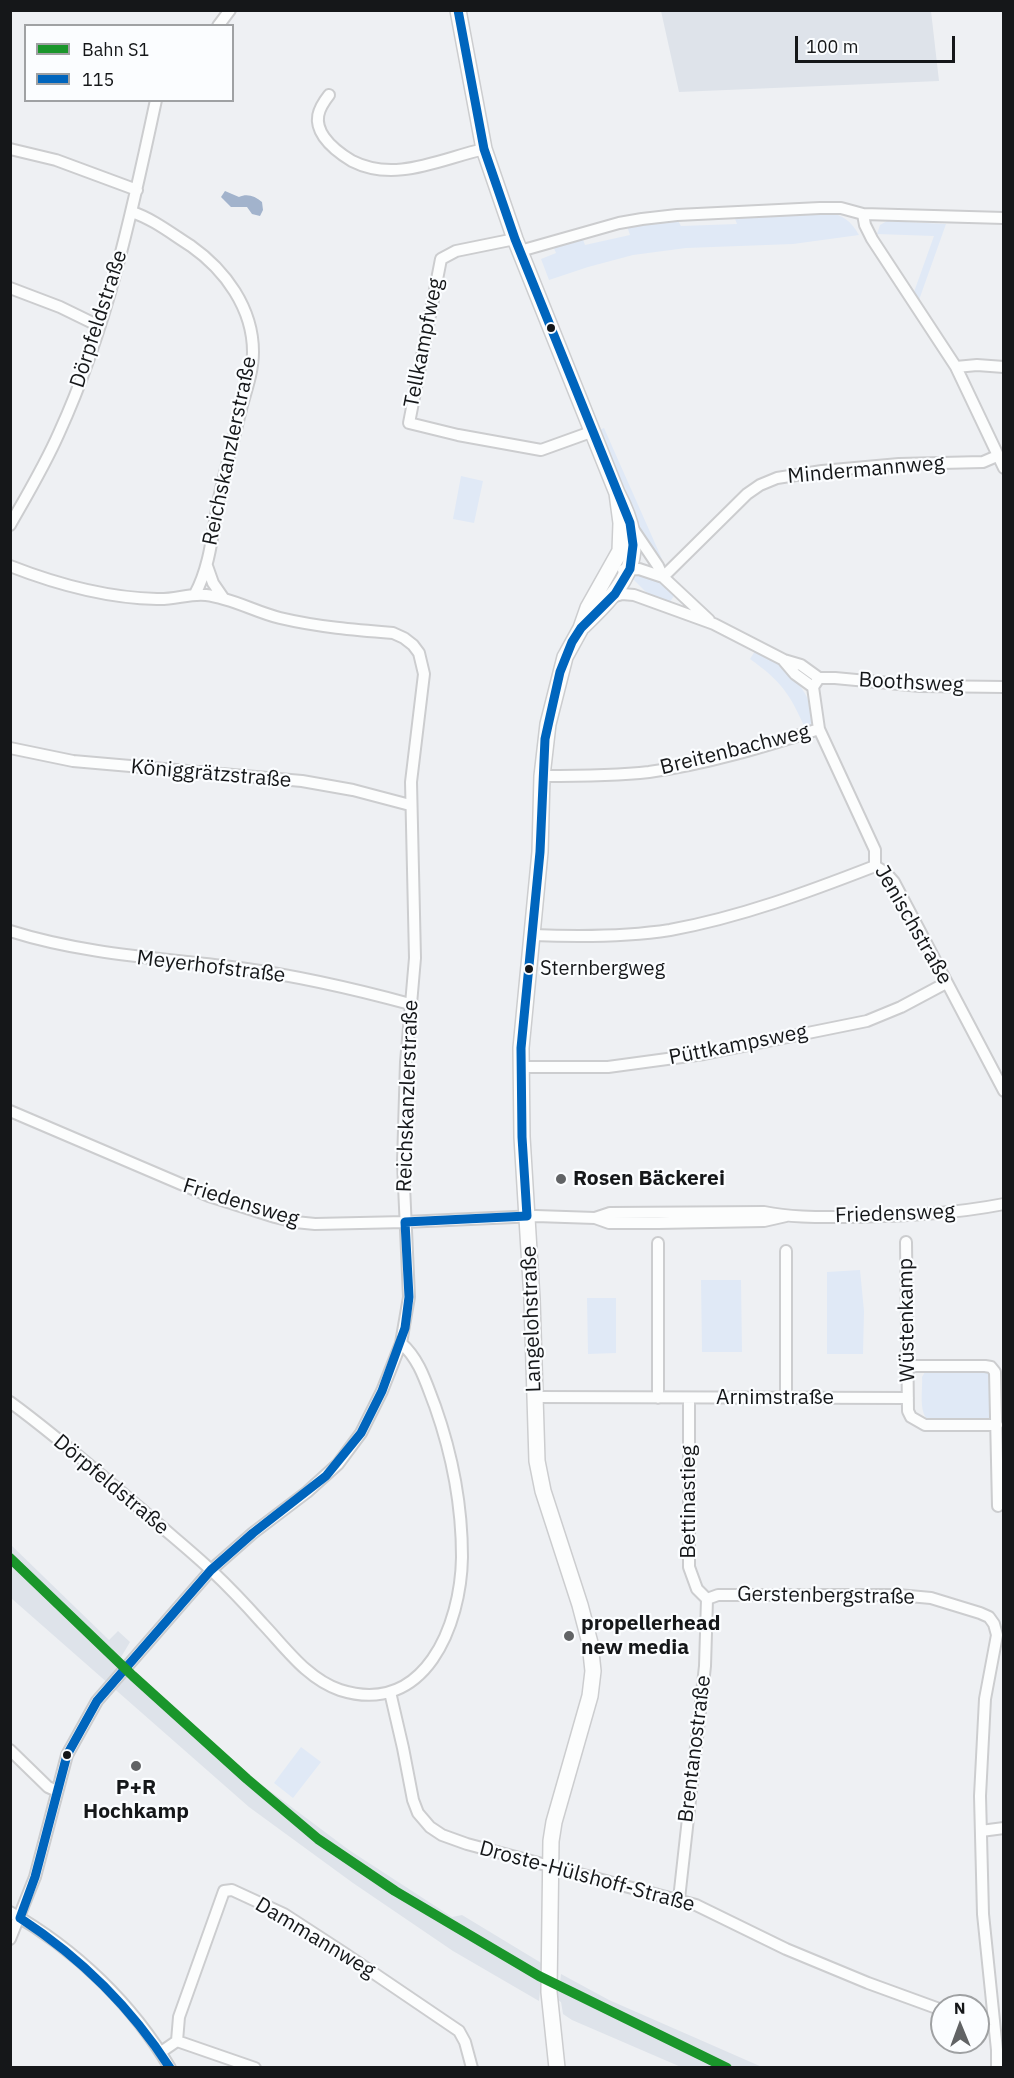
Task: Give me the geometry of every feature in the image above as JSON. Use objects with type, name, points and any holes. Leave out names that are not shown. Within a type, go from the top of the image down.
[{"type":"street","points":[[220,24],[230,10]]},
{"type":"street","name":"Langelohstraße","points":[[458,10],[483,149],[517,245],[591,432],[630,523],[633,545],[627,572],[612,597],[581,628]]},
{"type":"street","points":[[329,95],[320,106],[317,115],[319,127],[333,147],[361,165],[376,170],[394,171],[483,149]]},
{"type":"street","name":"Dörpfeldstraße","points":[[10,525],[60,432],[85,368],[132,212],[156,102]]},
{"type":"street","points":[[10,149],[56,160],[137,190]]},
{"type":"street","points":[[517,245],[619,223],[666,216],[841,208],[863,214],[1004,218]]},
{"type":"street","name":"Reichskanzlerstraße","points":[[10,1939],[15,1915],[35,1877],[67,1755],[97,1701],[211,1570],[338,1464],[361,1433],[382,1391],[401,1343],[409,1297],[403,1163],[404,1103],[415,941],[410,805],[414,743],[424,674],[419,654],[405,638],[393,633],[312,625],[278,618],[224,599],[195,594],[207,566],[215,512],[251,367],[253,350],[249,325],[236,293],[213,263],[164,229],[132,212]]},
{"type":"street","points":[[863,214],[865,225],[872,239],[956,367],[1004,468]]},
{"type":"street","name":"Tellkampfweg","points":[[517,245],[456,251],[441,259],[409,423],[458,435],[541,450],[591,432]]},
{"type":"street","points":[[10,288],[60,307],[99,326]]},
{"type":"street","points":[[956,367],[977,365],[1004,367]]},
{"type":"street","name":"Mindermannweg","points":[[663,577],[747,494],[760,485],[777,478],[875,465],[983,462],[998,456]]},
{"type":"street","name":"Langelohstraße","points":[[557,2067],[550,2004],[552,1832],[590,1696],[593,1671],[590,1643],[580,1605],[539,1476],[520,1067],[540,852],[545,739],[565,657],[620,551],[621,523],[617,494]]},
{"type":"street","points":[[630,523],[663,577],[714,624]]},
{"type":"street","points":[[620,551],[627,572],[641,596]]},
{"type":"street","points":[[10,566],[59,583],[133,597],[175,599],[195,594]]},
{"type":"street","name":"Reichskanzlerstraße","points":[[207,566],[213,583],[224,599]]},
{"type":"street","points":[[608,576],[644,570],[663,577]]},
{"type":"street","points":[[612,597],[626,594],[641,596],[714,624],[784,660],[801,665],[816,683]]},
{"type":"street","name":"Boothsweg","points":[[816,683],[835,678],[920,686],[1004,687]]},
{"type":"street","name":"Jenischstraße","points":[[816,683],[819,729],[875,850],[875,866],[894,882],[1004,1091]]},
{"type":"street","name":"Breitenbachweg","points":[[542,776],[638,773],[676,767],[765,747],[819,729]]},
{"type":"street","name":"Königgrätzstraße","points":[[10,748],[83,762],[302,781],[353,790],[410,805]]},
{"type":"street","points":[[533,934],[621,935],[669,930],[721,919],[770,905],[875,866]]},
{"type":"street","name":"Meyerhofstraße","points":[[10,931],[51,943],[98,952],[241,969],[315,981],[410,1004]]},
{"type":"street","name":"Püttkampsweg","points":[[520,1067],[608,1068],[704,1054],[867,1021],[901,1007],[946,983]]},
{"type":"street","name":"Friedensweg","points":[[10,1111],[199,1192],[275,1217],[315,1224],[527,1216],[595,1218],[609,1224],[764,1221],[786,1216],[943,1214],[1004,1204]]},
{"type":"street","name":"Wüstenkamp","points":[[906,1242],[908,1398]]},
{"type":"street","points":[[658,1243],[658,1398]]},
{"type":"street","points":[[786,1251],[786,1398]]},
{"type":"street","points":[[390,1692],[400,1689],[421,1675],[438,1650],[453,1615],[462,1557],[457,1500],[444,1435],[418,1363],[401,1343]]},
{"type":"street","points":[[908,1366],[991,1368],[996,1377],[998,1506]]},
{"type":"street","name":"Arnimstraße","points":[[535,1397],[908,1398]]},
{"type":"street","points":[[908,1398],[910,1417],[925,1425],[997,1425]]},
{"type":"street","name":"Bettinastieg","points":[[689,1399],[689,1567],[697,1589],[707,1599]]},
{"type":"street","name":"Dörpfeldstraße","points":[[10,1402],[85,1461],[211,1570],[316,1678],[341,1690],[356,1693],[390,1692]]},
{"type":"street","name":"Gerstenbergstraße","points":[[707,1599],[718,1595],[755,1594],[898,1595],[931,1598],[988,1617],[1000,1635]]},
{"type":"street","name":"Brentanostraße","points":[[679,1899],[705,1666],[707,1599]]},
{"type":"street","points":[[997,2067],[983,1914],[981,1831],[982,1735],[986,1699],[1000,1635]]},
{"type":"street","name":"Droste-Hülshoff-Straße","points":[[390,1692],[413,1800],[422,1819],[442,1835],[457,1841],[679,1899],[808,1958],[930,2006]]},
{"type":"street","points":[[10,1750],[48,1786],[57,1791]]},
{"type":"street","points":[[981,1831],[1004,1828]]},
{"type":"street","name":"Dammannweg","points":[[177,2041],[179,2017],[224,1891],[232,1890],[284,1914],[459,2031],[465,2042],[472,2067]]},
{"type":"street","points":[[15,1915],[64,1949],[104,1983],[161,2052],[170,2067]]},
{"type":"street","points":[[161,2052],[177,2041],[255,2067]]},
{"type":"shaded area","points":[[661,11],[931,11],[939,81],[679,92]]},
{"type":"shaded area","points":[[828,212],[846,219],[859,235],[793,244],[686,248],[633,255],[549,280],[541,259],[556,253],[553,246],[582,237],[585,245],[630,235],[627,226],[677,219],[681,226],[737,224],[734,216]]},
{"type":"shaded area","points":[[887,221],[946,224],[919,300],[914,292],[934,236],[877,234],[880,225]]},
{"type":"shaded area","points":[[604,428],[662,559],[640,533],[597,431]]},
{"type":"shaded area","points":[[461,476],[483,481],[474,523],[453,519]]},
{"type":"shaded area","points":[[635,572],[654,577],[674,596],[669,603],[646,592],[632,578]]},
{"type":"shaded area","points":[[755,651],[777,663],[799,684],[812,710],[810,726],[805,728],[783,689],[770,674],[750,659]]},
{"type":"shaded area","points":[[860,1270],[864,1311],[863,1354],[827,1354],[827,1272]]},
{"type":"shaded area","points":[[701,1280],[741,1280],[742,1352],[702,1352]]},
{"type":"shaded area","points":[[587,1298],[616,1298],[616,1353],[588,1354]]},
{"type":"shaded area","points":[[930,1370],[985,1370],[990,1374],[991,1417],[985,1421],[929,1421],[922,1407],[922,1377]]},
{"type":"shaded area","points":[[10,1544],[109,1640],[118,1631],[130,1642],[120,1659],[230,1761],[349,1850],[452,1917],[462,1915],[543,1964],[543,1973],[560,1982],[561,1974],[609,2000],[762,2067],[681,2067],[572,2020],[563,2014],[561,2002],[540,1991],[539,2001],[453,1951],[353,1883],[249,1807],[11,1598]]},
{"type":"shaded area","points":[[301,1747],[321,1762],[293,1798],[274,1783]]},
{"type":"water","points":[[225,191],[239,197],[248,195],[262,202],[263,210],[260,216],[252,214],[247,207],[231,207],[221,197]]},
{"type":"rail line","name":"S1","points":[[10,1558],[133,1676],[247,1779],[318,1839],[395,1891],[539,1976],[727,2068]]},
{"type":"transit line","name":"115","points":[[458,10],[484,149],[515,239],[630,523],[633,545],[630,569],[615,594],[581,628],[572,642],[560,672],[545,739],[540,852],[521,1048],[522,1137],[527,1216]]},
{"type":"transit line","name":"115","points":[[405,1222],[527,1216]]},
{"type":"transit line","name":"115","points":[[20,1918],[35,1877],[67,1755],[97,1701],[211,1570],[253,1533],[326,1476],[361,1433],[382,1391],[405,1328],[409,1297],[405,1222]]},
{"type":"transit line","name":"115","points":[[20,1918],[64,1950],[103,1985],[155,2045],[170,2068]]},
{"type":"place","name":"Sternbergweg","points":[[529,969]]},
{"type":"place","name":"Rosen Bäckerei","points":[[561,1179]]},
{"type":"place","name":"propellerhead new media","points":[[569,1636]]},
{"type":"place","name":"P+R Hochkamp","points":[[136,1766]]}]
